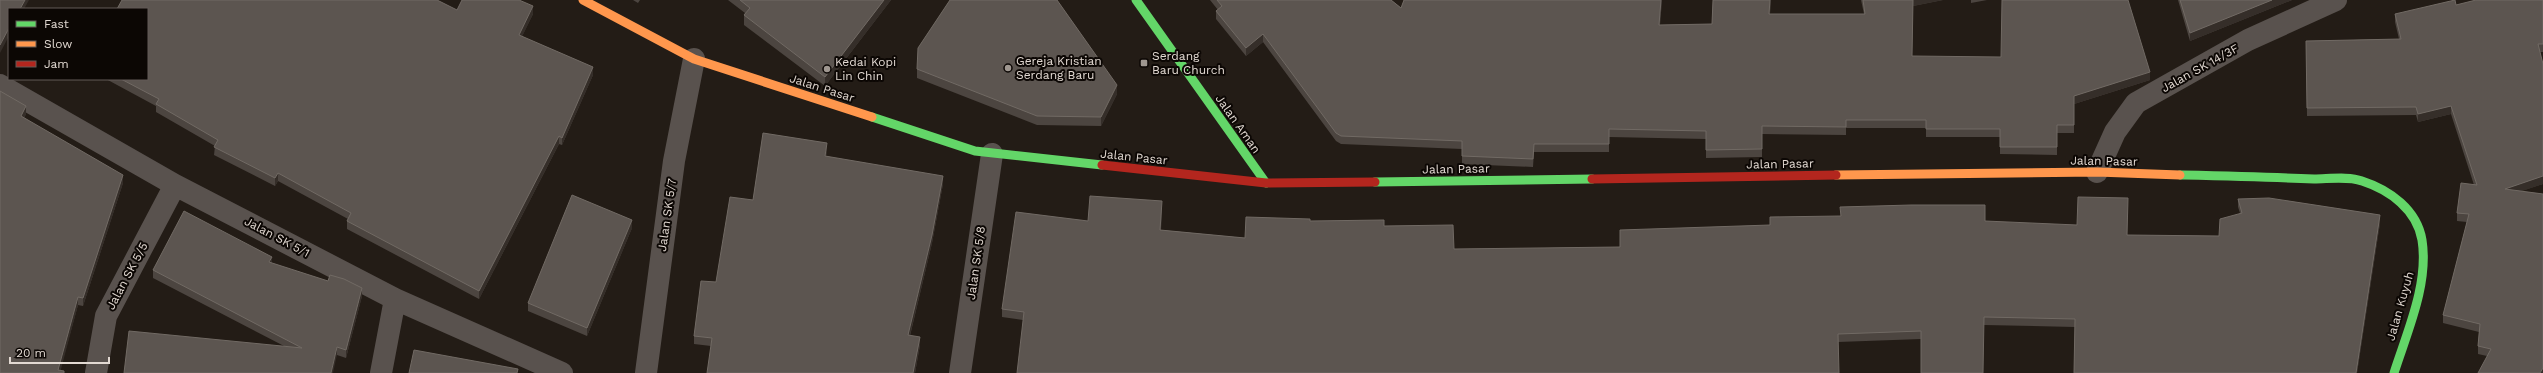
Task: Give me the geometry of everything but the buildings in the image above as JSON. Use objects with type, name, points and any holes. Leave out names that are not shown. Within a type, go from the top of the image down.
[{"type":"street","name":"Jalan Pasar","points":[[583,0],[694,58],[975,151],[1266,183],[2097,172],[2361,180]]},
{"type":"street","name":"Jalan Aman","points":[[1136,0],[1266,183]]},
{"type":"street","name":"Jalan SK 14/3F","points":[[2097,172],[2115,132],[2136,103],[2248,40],[2336,0]]},
{"type":"street","name":"Jalan SK 5/7","points":[[646,373],[674,161],[694,58]]},
{"type":"street","name":"Jalan SK 5/1","points":[[0,85],[175,184],[395,299],[562,373]]},
{"type":"street","name":"Jalan SK 5/8","points":[[960,373],[992,154]]},
{"type":"street","name":"Jalan Kuyuh","points":[[2361,180],[2383,190],[2405,205],[2421,231],[2423,272],[2394,373]]},
{"type":"street","name":"Jalan SK 5/5","points":[[96,373],[106,316],[175,184]]},
{"type":"street","points":[[381,373],[395,299]]},
{"type":"traffic: fast","points":[[1136,0],[1266,183]]},
{"type":"traffic: fast","points":[[872,117],[975,151],[1102,165]]},
{"type":"traffic: fast","points":[[2180,175],[2357,179],[2382,190],[2401,203],[2414,219],[2419,229],[2422,240],[2423,257],[2420,291],[2416,308],[2394,373]]},
{"type":"traffic: fast","points":[[1375,182],[1592,179]]},
{"type":"traffic: slow","points":[[583,0],[694,59],[872,117]]},
{"type":"traffic: slow","points":[[1836,175],[2097,172],[2180,175]]},
{"type":"traffic: jam","points":[[1102,165],[1266,183],[1375,182]]},
{"type":"traffic: jam","points":[[1592,179],[1836,175]]},
{"type":"place","name":"Serdang Baru Church","points":[[1144,63]]},
{"type":"place","name":"Gereja Kristian Serdang Baru","points":[[1008,68]]},
{"type":"place","name":"Kedai Kopi Lin Chin","points":[[827,69]]}]
